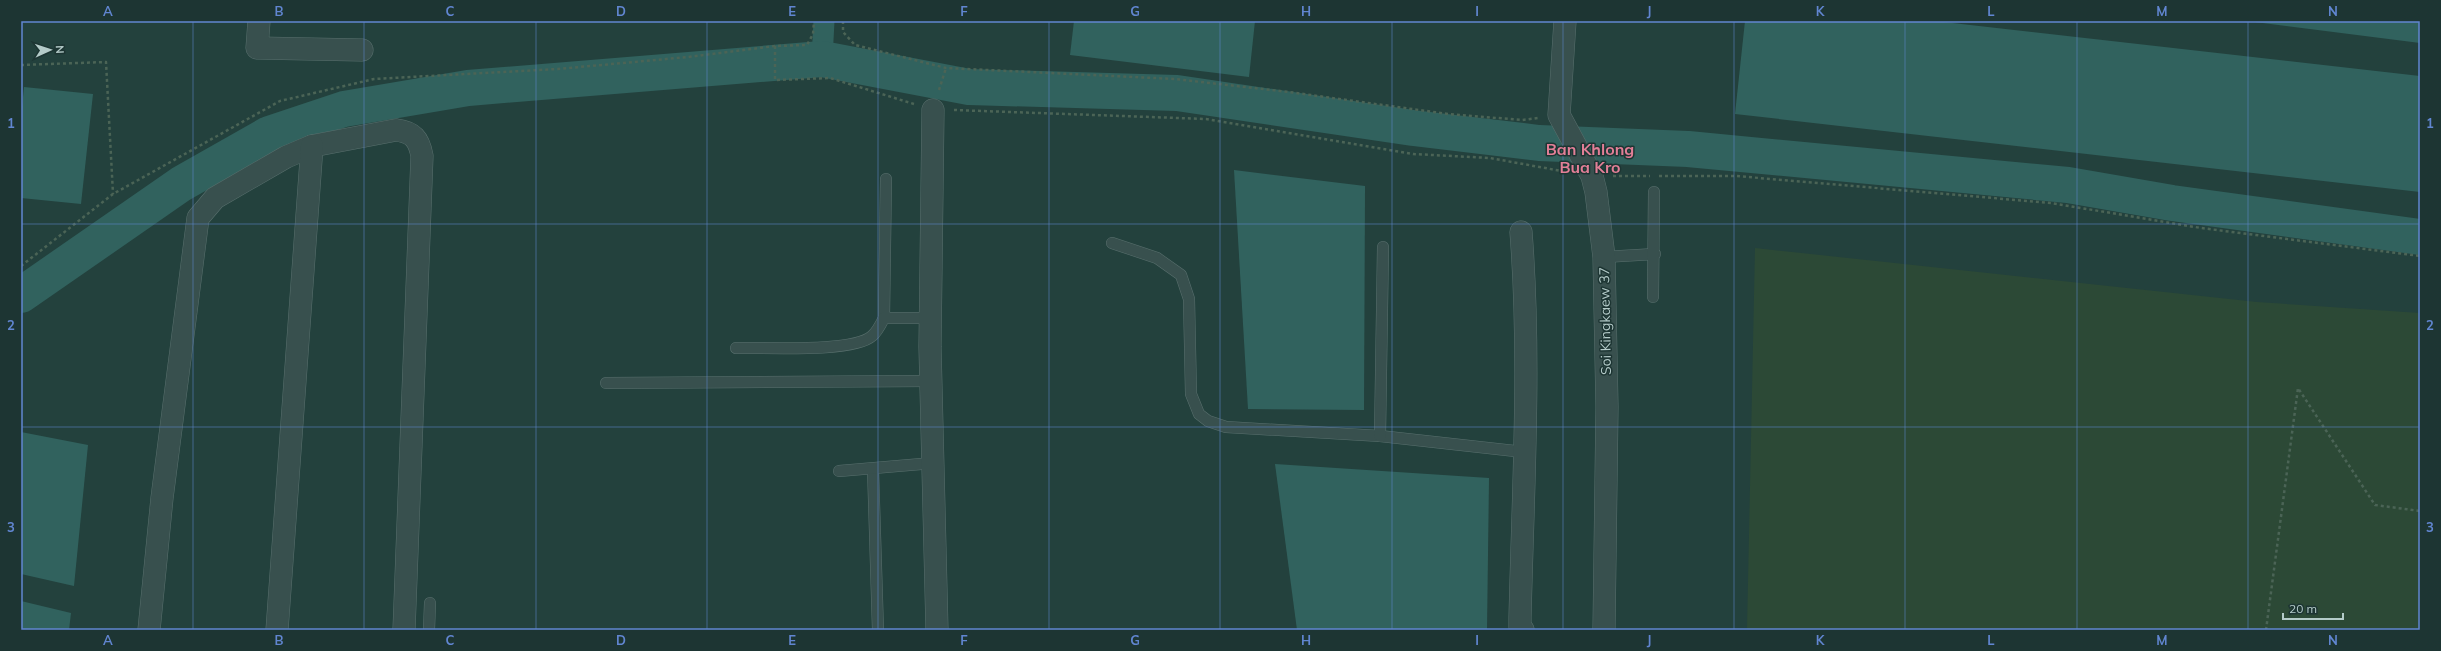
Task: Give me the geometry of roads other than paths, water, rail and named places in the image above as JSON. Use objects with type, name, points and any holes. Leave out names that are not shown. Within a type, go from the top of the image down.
[{"type":"street","points":[[259,21],[257,48],[362,50]]},
{"type":"street","name":"Soi Kingkaew 37","points":[[1565,21],[1559,115],[1592,176],[1596,192],[1604,258],[1607,407],[1604,630]]},
{"type":"street","points":[[933,110],[930,318],[937,630]]},
{"type":"street","points":[[149,630],[164,482],[198,218],[214,198],[286,157],[312,146],[396,130],[407,131],[414,136],[420,147],[422,156],[404,630]]},
{"type":"street","points":[[277,630],[312,146]]},
{"type":"street","points":[[1521,232],[1525,282],[1524,452],[1520,618],[1520,627],[1523,630]]},
{"type":"lane","points":[[736,348],[834,347],[854,344],[872,336],[884,318],[886,179]]},
{"type":"lane","points":[[1653,296],[1655,254],[1654,192]]},
{"type":"lane","points":[[1112,243],[1157,258],[1181,275],[1189,299],[1191,394],[1199,414],[1208,421],[1226,427],[1380,436],[1524,452]]},
{"type":"lane","points":[[1380,436],[1383,247]]},
{"type":"lane","points":[[1604,258],[1655,254]]},
{"type":"lane","points":[[884,318],[930,318]]},
{"type":"lane","points":[[606,383],[931,381]]},
{"type":"lane","points":[[839,471],[933,463]]},
{"type":"lane","points":[[873,469],[878,630]]},
{"type":"lane","points":[[429,630],[430,603]]},
{"type":"water","points":[[1074,21],[1255,21],[1249,77],[1070,55]]},
{"type":"water","points":[[1745,21],[1935,21],[2420,76],[2420,192],[1735,114]]},
{"type":"water","points":[[2247,21],[2420,21],[2420,43]]},
{"type":"water","points":[[24,87],[93,94],[81,204],[21,198],[21,117]]},
{"type":"water","points":[[1234,170],[1365,186],[1364,410],[1248,409]]},
{"type":"water","points":[[21,432],[88,445],[74,586],[21,574]]},
{"type":"water","points":[[1275,464],[1489,478],[1487,630],[1297,630]]},
{"type":"water","points":[[21,601],[71,613],[69,630],[21,630]]},
{"type":"waterway","points":[[822,59],[824,21]]},
{"type":"waterway","points":[[21,295],[181,184],[269,134],[344,109],[468,88],[822,59],[969,87],[1177,93],[1413,128],[1539,143],[1688,149],[2068,185],[2172,203],[2420,237]]},
{"type":"district","name":"Ban Khlong Bua Kro","points":[[1590,158]]}]
